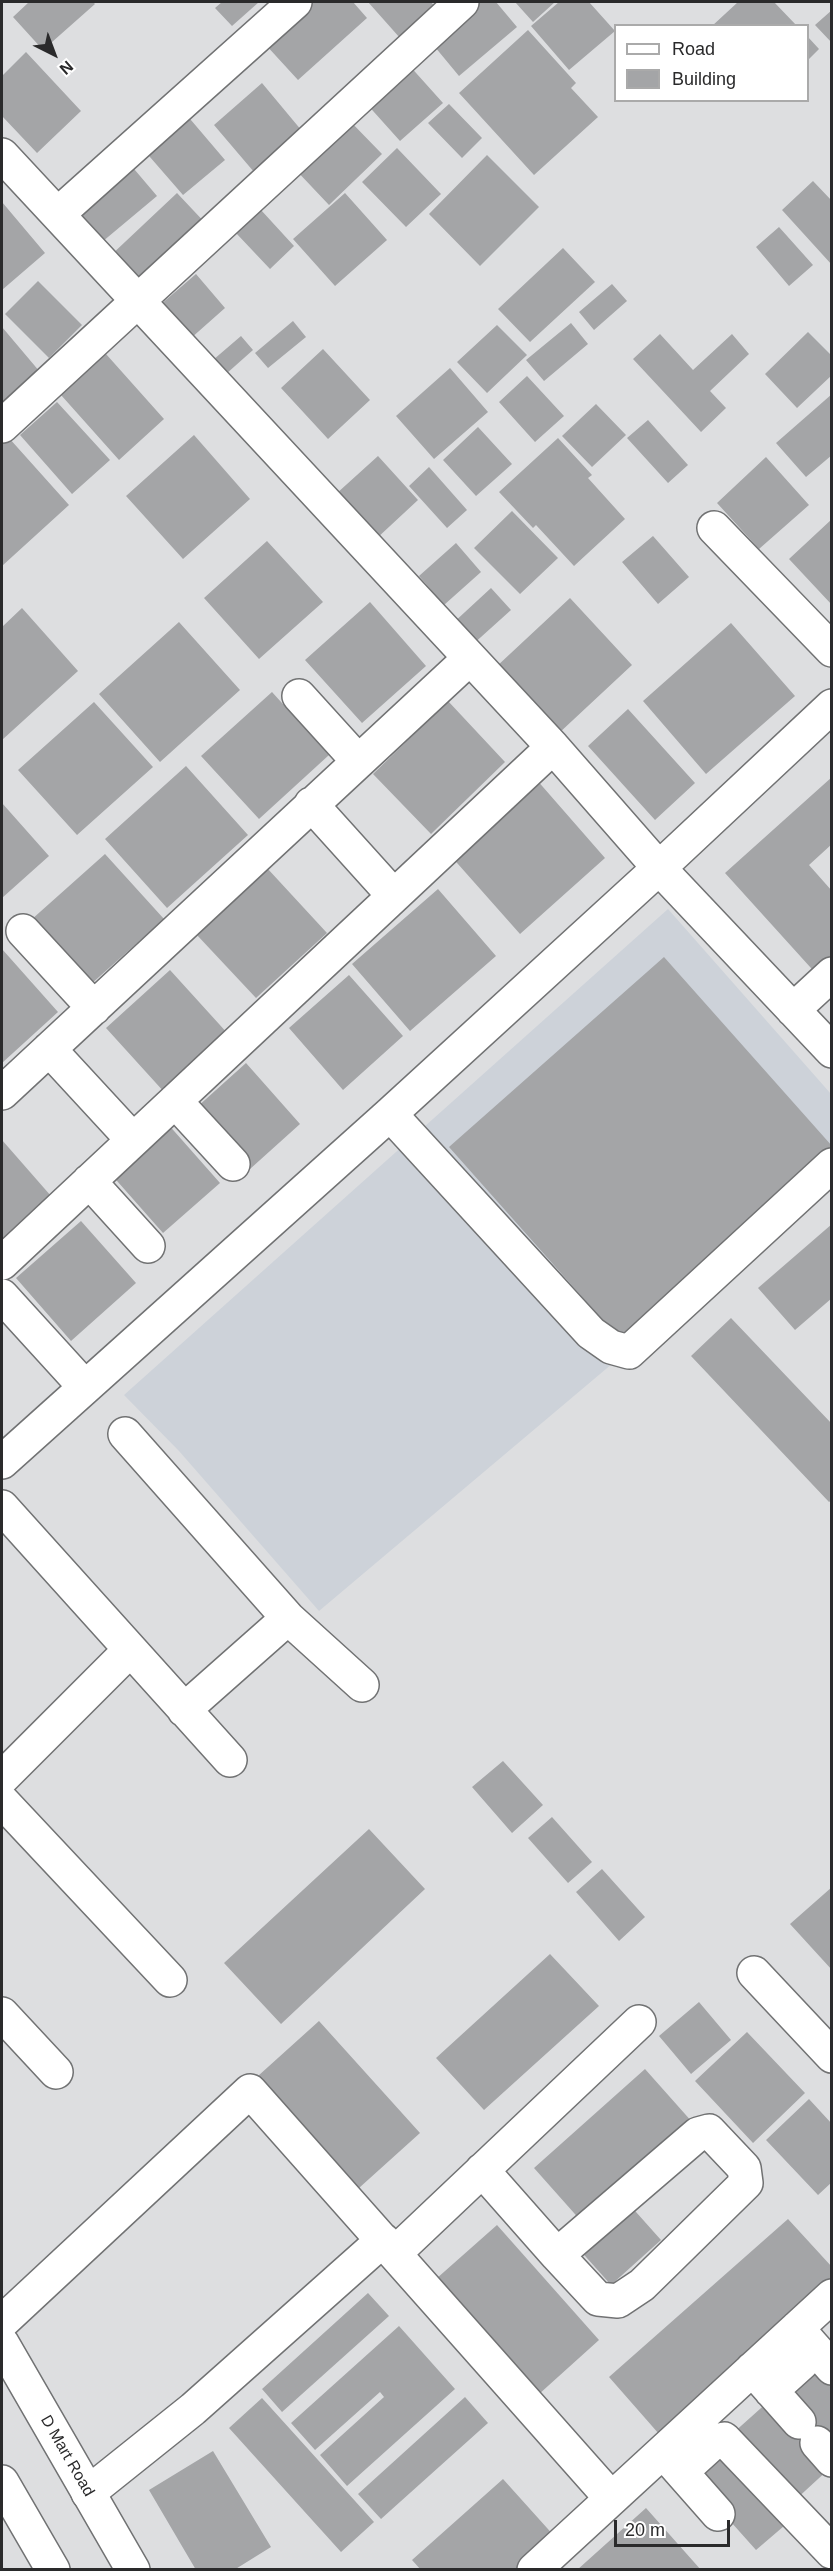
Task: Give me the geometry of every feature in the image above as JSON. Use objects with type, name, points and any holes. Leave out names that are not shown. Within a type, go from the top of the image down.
[{"type":"street","points":[[58,214],[295,2]]},
{"type":"street","points":[[2,426],[462,2]]},
{"type":"street","points":[[2,155],[471,658],[659,868],[831,1051]]},
{"type":"street","points":[[714,528],[831,650]]},
{"type":"street","points":[[2,1093],[471,658]]},
{"type":"street","points":[[299,696],[358,761]]},
{"type":"street","points":[[2,1462],[84,1386],[390,1114],[659,868],[831,706]]},
{"type":"street","points":[[2,1263],[553,747]]},
{"type":"street","points":[[311,804],[394,896]]},
{"type":"street","points":[[23,931],[94,1008]]},
{"type":"street","points":[[793,1010],[831,974]]},
{"type":"street","points":[[49,1049],[133,1140]]},
{"type":"street","points":[[175,1101],[233,1164]]},
{"type":"street","points":[[390,1114],[591,1333],[611,1347],[629,1352],[831,1165]]},
{"type":"street","points":[[89,1180],[148,1246]]},
{"type":"street","points":[[2,1296],[84,1386]]},
{"type":"street","points":[[125,1434],[288,1618],[362,1686]]},
{"type":"street","points":[[2,1507],[129,1651],[230,1760]]},
{"type":"street","points":[[184,1710],[288,1618]]},
{"type":"street","points":[[2,1778],[129,1651]]},
{"type":"street","points":[[2,1801],[170,1980]]},
{"type":"street","points":[[754,1973],[831,2056]]},
{"type":"street","points":[[2,2014],[56,2072]]},
{"type":"street","points":[[88,2493],[482,2170],[639,2022]]},
{"type":"street","points":[[2,2322],[250,2091],[611,2498]]},
{"type":"street","points":[[482,2170],[557,2255],[598,2299],[618,2301],[642,2285],[746,2183],[744,2168],[709,2131],[698,2134],[557,2255]]},
{"type":"street","points":[[672,2462],[762,2380],[815,2349],[831,2296]]},
{"type":"street","name":"D Mart Road","points":[[2,2343],[133,2570]]},
{"type":"street","points":[[762,2380],[816,2442]]},
{"type":"street","points":[[534,2570],[611,2498],[672,2462],[715,2441],[724,2439],[824,2544]]},
{"type":"street","points":[[672,2462],[718,2514]]},
{"type":"street","points":[[6,2504],[53,2570]]},
{"type":"shaded area","points":[[668,909],[831,1094],[831,1165],[651,1331],[319,1611],[179,1451],[124,1395]]},
{"type":"building","points":[[29,2],[93,2],[95,4],[43,50],[13,17]]},
{"type":"building","points":[[222,2],[259,2],[232,26],[215,8]]},
{"type":"building","points":[[312,2],[353,2],[367,18],[298,80],[265,44]]},
{"type":"building","points":[[368,2],[431,2],[443,16],[408,47]]},
{"type":"building","points":[[476,2],[496,2],[517,27],[459,76],[430,41]]},
{"type":"building","points":[[515,2],[555,2],[533,22]]},
{"type":"building","points":[[559,2],[589,2],[614,32],[569,70],[531,26]]},
{"type":"building","points":[[738,2],[774,2],[795,24],[714,24]]},
{"type":"building","points":[[832,10],[832,43],[815,25]]},
{"type":"building","points":[[528,30],[576,83],[571,88],[598,117],[534,175],[459,93]]},
{"type":"building","points":[[809,38],[819,49],[809,59]]},
{"type":"building","points":[[26,52],[81,111],[37,153],[2,116],[2,76]]},
{"type":"building","points":[[408,64],[443,103],[400,141],[365,102]]},
{"type":"building","points":[[262,83],[302,131],[254,172],[214,125]]},
{"type":"building","points":[[449,104],[482,138],[462,158],[428,123]]},
{"type":"building","points":[[185,113],[225,160],[183,195],[143,149]]},
{"type":"building","points":[[347,118],[382,154],[329,205],[294,168]]},
{"type":"building","points":[[397,148],[441,194],[406,227],[362,182]]},
{"type":"building","points":[[487,155],[539,207],[480,266],[429,214]]},
{"type":"building","points":[[129,163],[157,196],[102,242],[74,208]]},
{"type":"building","points":[[813,181],[832,201],[832,265],[782,210]]},
{"type":"building","points":[[177,193],[209,227],[140,292],[108,258]]},
{"type":"building","points":[[345,193],[387,240],[335,286],[293,239]]},
{"type":"building","points":[[2,202],[45,253],[2,290]]},
{"type":"building","points":[[261,210],[294,246],[270,269],[236,233]]},
{"type":"building","points":[[779,227],[813,265],[789,286],[756,247]]},
{"type":"building","points":[[563,248],[595,282],[530,342],[498,309]]},
{"type":"building","points":[[196,274],[225,308],[190,339],[160,305]]},
{"type":"building","points":[[38,281],[82,325],[49,358],[5,314]]},
{"type":"building","points":[[612,284],[627,301],[594,330],[579,312]]},
{"type":"building","points":[[293,321],[306,337],[268,368],[255,353]]},
{"type":"building","points":[[571,323],[588,344],[544,381],[526,360]]},
{"type":"building","points":[[497,325],[527,355],[487,393],[457,362]]},
{"type":"building","points":[[2,327],[40,372],[2,405]]},
{"type":"building","points":[[808,332],[832,356],[832,375],[797,408],[765,374]]},
{"type":"building","points":[[660,334],[693,370],[732,334],[749,354],[710,391],[726,408],[701,432],[633,359]]},
{"type":"building","points":[[241,336],[253,350],[226,374],[213,360]]},
{"type":"building","points":[[323,349],[370,400],[328,439],[281,388]]},
{"type":"building","points":[[106,354],[164,419],[119,460],[61,395]]},
{"type":"building","points":[[450,368],[488,412],[434,459],[396,416]]},
{"type":"building","points":[[527,376],[564,416],[535,442],[499,402]]},
{"type":"building","points":[[832,394],[832,455],[806,477],[776,443]]},
{"type":"building","points":[[57,402],[110,460],[72,494],[20,435]]},
{"type":"building","points":[[596,404],[626,435],[592,467],[562,436]]},
{"type":"building","points":[[648,420],[688,465],[668,483],[627,438]]},
{"type":"building","points":[[478,427],[512,464],[476,496],[443,460]]},
{"type":"building","points":[[194,435],[250,499],[183,559],[126,496]]},
{"type":"building","points":[[9,438],[69,505],[2,566],[2,444]]},
{"type":"building","points":[[558,438],[592,475],[588,478],[625,519],[574,566],[536,525],[533,528],[499,492]]},
{"type":"building","points":[[378,456],[418,500],[376,539],[336,494]]},
{"type":"building","points":[[766,457],[809,505],[759,549],[717,503]]},
{"type":"building","points":[[429,467],[467,510],[447,528],[409,486]]},
{"type":"building","points":[[512,511],[558,558],[520,594],[474,548]]},
{"type":"building","points":[[832,519],[832,605],[789,559]]},
{"type":"building","points":[[653,536],[689,577],[658,604],[622,562]]},
{"type":"building","points":[[267,541],[323,602],[259,659],[204,598]]},
{"type":"building","points":[[456,543],[481,572],[444,605],[419,576]]},
{"type":"building","points":[[491,588],[511,610],[471,646],[452,624]]},
{"type":"building","points":[[570,598],[632,665],[558,734],[496,667]]},
{"type":"building","points":[[370,602],[426,666],[362,723],[305,660]]},
{"type":"building","points":[[22,608],[78,671],[2,740],[2,627]]},
{"type":"building","points":[[179,622],[240,690],[160,762],[99,694]]},
{"type":"building","points":[[731,623],[795,696],[706,774],[643,701]]},
{"type":"building","points":[[272,692],[329,755],[259,819],[201,756]]},
{"type":"building","points":[[448,701],[505,762],[431,834],[373,774]]},
{"type":"building","points":[[94,702],[153,767],[77,835],[18,770]]},
{"type":"building","points":[[628,709],[695,783],[655,820],[588,746]]},
{"type":"building","points":[[186,766],[248,835],[167,908],[105,839]]},
{"type":"building","points":[[832,777],[832,844],[809,865],[832,891],[832,968],[820,978],[725,873]]},
{"type":"building","points":[[536,779],[605,858],[520,934],[450,855]]},
{"type":"building","points":[[2,803],[49,856],[2,898]]},
{"type":"building","points":[[105,854],[164,919],[90,985],[31,920]]},
{"type":"building","points":[[267,868],[327,933],[256,998],[196,934]]},
{"type":"building","points":[[438,889],[496,956],[410,1031],[352,964]]},
{"type":"building","points":[[2,949],[58,1012],[2,1063]]},
{"type":"building","points":[[664,957],[832,1146],[832,1161],[624,1344],[449,1147]]},
{"type":"building","points":[[170,970],[229,1035],[165,1093],[106,1028]]},
{"type":"building","points":[[349,975],[403,1036],[343,1090],[289,1028]]},
{"type":"building","points":[[246,1063],[300,1124],[250,1169],[196,1108]]},
{"type":"building","points":[[167,1123],[220,1183],[163,1233],[110,1173]]},
{"type":"building","points":[[2,1140],[51,1196],[2,1240]]},
{"type":"building","points":[[81,1221],[136,1283],[71,1341],[16,1278]]},
{"type":"building","points":[[832,1224],[832,1298],[795,1330],[758,1288]]},
{"type":"building","points":[[731,1318],[832,1424],[832,1500],[829,1502],[691,1356]]},
{"type":"building","points":[[503,1761],[543,1805],[512,1833],[472,1787]]},
{"type":"building","points":[[552,1817],[592,1862],[568,1883],[528,1838]]},
{"type":"building","points":[[369,1829],[425,1889],[281,2024],[224,1963]]},
{"type":"building","points":[[602,1869],[645,1917],[619,1941],[576,1892]]},
{"type":"building","points":[[832,1887],[832,1970],[790,1924]]},
{"type":"building","points":[[550,1954],[599,2006],[484,2110],[436,2058]]},
{"type":"building","points":[[699,2002],[731,2040],[691,2074],[659,2036]]},
{"type":"building","points":[[319,2021],[420,2133],[359,2188],[258,2076]]},
{"type":"building","points":[[747,2032],[805,2093],[753,2143],[695,2081]]},
{"type":"building","points":[[645,2069],[693,2123],[582,2222],[534,2168]]},
{"type":"building","points":[[809,2099],[832,2124],[832,2182],[818,2195],[766,2140]]},
{"type":"building","points":[[628,2203],[661,2240],[611,2285],[578,2248]]},
{"type":"building","points":[[788,2219],[832,2267],[832,2281],[659,2434],[609,2377]]},
{"type":"building","points":[[497,2225],[599,2340],[538,2395],[436,2279]]},
{"type":"building","points":[[368,2293],[389,2316],[282,2412],[262,2389]]},
{"type":"building","points":[[399,2326],[455,2389],[347,2486],[320,2455],[384,2397],[380,2392],[315,2450],[291,2423]]},
{"type":"building","points":[[818,2359],[832,2375],[832,2449],[781,2393]]},
{"type":"building","points":[[465,2397],[488,2423],[381,2519],[358,2494]]},
{"type":"building","points":[[262,2398],[374,2522],[341,2552],[229,2428]]},
{"type":"building","points":[[770,2400],[830,2468],[793,2502],[732,2434]]},
{"type":"building","points":[[723,2445],[791,2520],[756,2550],[689,2475]]},
{"type":"building","points":[[213,2451],[271,2547],[234,2570],[196,2570],[149,2490]]},
{"type":"building","points":[[503,2479],[556,2538],[520,2570],[421,2570],[412,2560]]},
{"type":"building","points":[[646,2508],[701,2570],[577,2570]]}]
